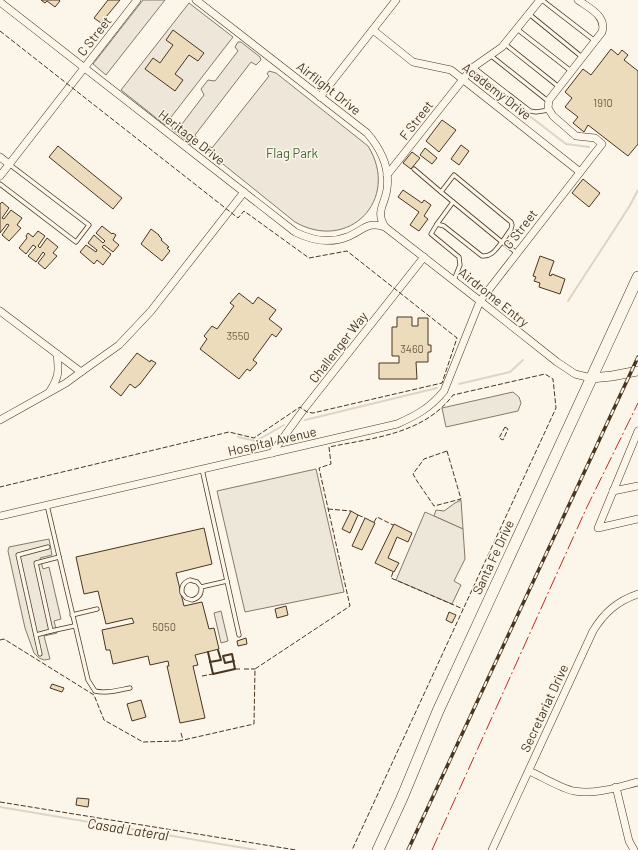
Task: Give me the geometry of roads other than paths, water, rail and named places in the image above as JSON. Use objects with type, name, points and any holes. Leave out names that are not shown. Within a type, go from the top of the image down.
[{"type":"main road","name":"Santa Fe Drive","points":[[378,850],[405,791],[438,711],[638,277]]},
{"type":"main road","points":[[591,378],[638,371]]},
{"type":"street","name":"C Street","points":[[0,176],[137,0]]},
{"type":"street","name":"Airflight Drive","points":[[196,0],[367,133],[373,140],[382,156],[387,175],[387,190],[380,213],[381,220],[385,228]]},
{"type":"street","points":[[320,97],[396,0]]},
{"type":"street","name":"F Street","points":[[387,175],[473,67],[505,44],[541,0]]},
{"type":"street","points":[[548,110],[548,101],[602,32],[604,27],[602,18],[578,0]]},
{"type":"street","name":"Heritage Drive","points":[[1,2],[288,228],[309,238],[323,240],[337,240],[348,237],[370,225],[378,225],[385,228]]},
{"type":"street","name":"Academy Drive","points":[[373,30],[413,62],[451,70],[580,172]]},
{"type":"street","name":"G Street","points":[[480,301],[602,144],[595,138],[576,136],[548,110]]},
{"type":"street","points":[[0,157],[9,164]]},
{"type":"street","points":[[0,420],[81,372],[119,345],[151,311],[244,192]]},
{"type":"street","name":"Airdrome Entry","points":[[385,228],[424,256],[568,370],[591,378]]},
{"type":"street","name":"Challenger Way","points":[[272,453],[304,409],[424,256]]},
{"type":"street","name":"Hospital Avenue","points":[[0,513],[47,505],[397,424],[418,415],[444,391],[480,301]]},
{"type":"street","points":[[0,311],[81,372]]},
{"type":"street","points":[[49,392],[57,379],[59,366],[57,354]]},
{"type":"street","points":[[638,431],[598,528],[638,519]]},
{"type":"street","points":[[613,491],[638,486]]},
{"type":"street","name":"Secretariat Drive","points":[[492,850],[598,623],[603,616],[617,604],[638,594]]},
{"type":"street","points":[[529,771],[573,791],[586,792],[638,782]]},
{"type":"street","points":[[616,787],[629,840],[634,850]]},
{"type":"lane","points":[[541,0],[595,41]]},
{"type":"lane","points":[[529,14],[582,57]]},
{"type":"lane","points":[[517,30],[571,71]]},
{"type":"lane","points":[[505,44],[559,87]]},
{"type":"lane","points":[[490,55],[548,101]]},
{"type":"lane","points":[[473,67],[530,111],[536,112],[548,110]]},
{"type":"lane","points":[[0,184],[76,242],[89,225],[9,164]]},
{"type":"lane","points":[[414,169],[517,253]]},
{"type":"lane","points":[[437,224],[444,226],[482,256],[492,254],[511,229],[512,225],[505,217],[454,175],[441,192]]},
{"type":"lane","points":[[453,202],[431,234],[459,257],[460,265],[454,280]]},
{"type":"lane","points":[[202,469],[240,635]]},
{"type":"lane","points":[[47,505],[74,626],[88,680],[95,691],[108,692],[130,688]]},
{"type":"lane","points":[[40,654],[18,555],[48,547]]},
{"type":"lane","points":[[51,631],[36,564],[59,558]]},
{"type":"lane","points":[[190,580],[197,582],[201,587],[200,594],[196,599],[192,600],[186,598],[182,593],[182,586],[190,580]]},
{"type":"lane","points":[[201,587],[227,581]]},
{"type":"lane","points":[[72,615],[97,609]]},
{"type":"lane","points":[[36,635],[74,626]]},
{"type":"waterway","points":[[476,75],[566,144],[589,147]]},
{"type":"waterway","points":[[568,301],[629,207],[638,190]]},
{"type":"waterway","points":[[459,384],[510,372],[523,360]]},
{"type":"waterway","points":[[305,420],[437,388]]},
{"type":"waterway","points":[[238,437],[256,441],[284,425]]},
{"type":"waterway","name":"Casad Lateral","points":[[0,807],[256,850]]},
{"type":"railway","points":[[408,850],[638,357]]},
{"type":"park label","name":"Flag Park","points":[[292,153]]}]
